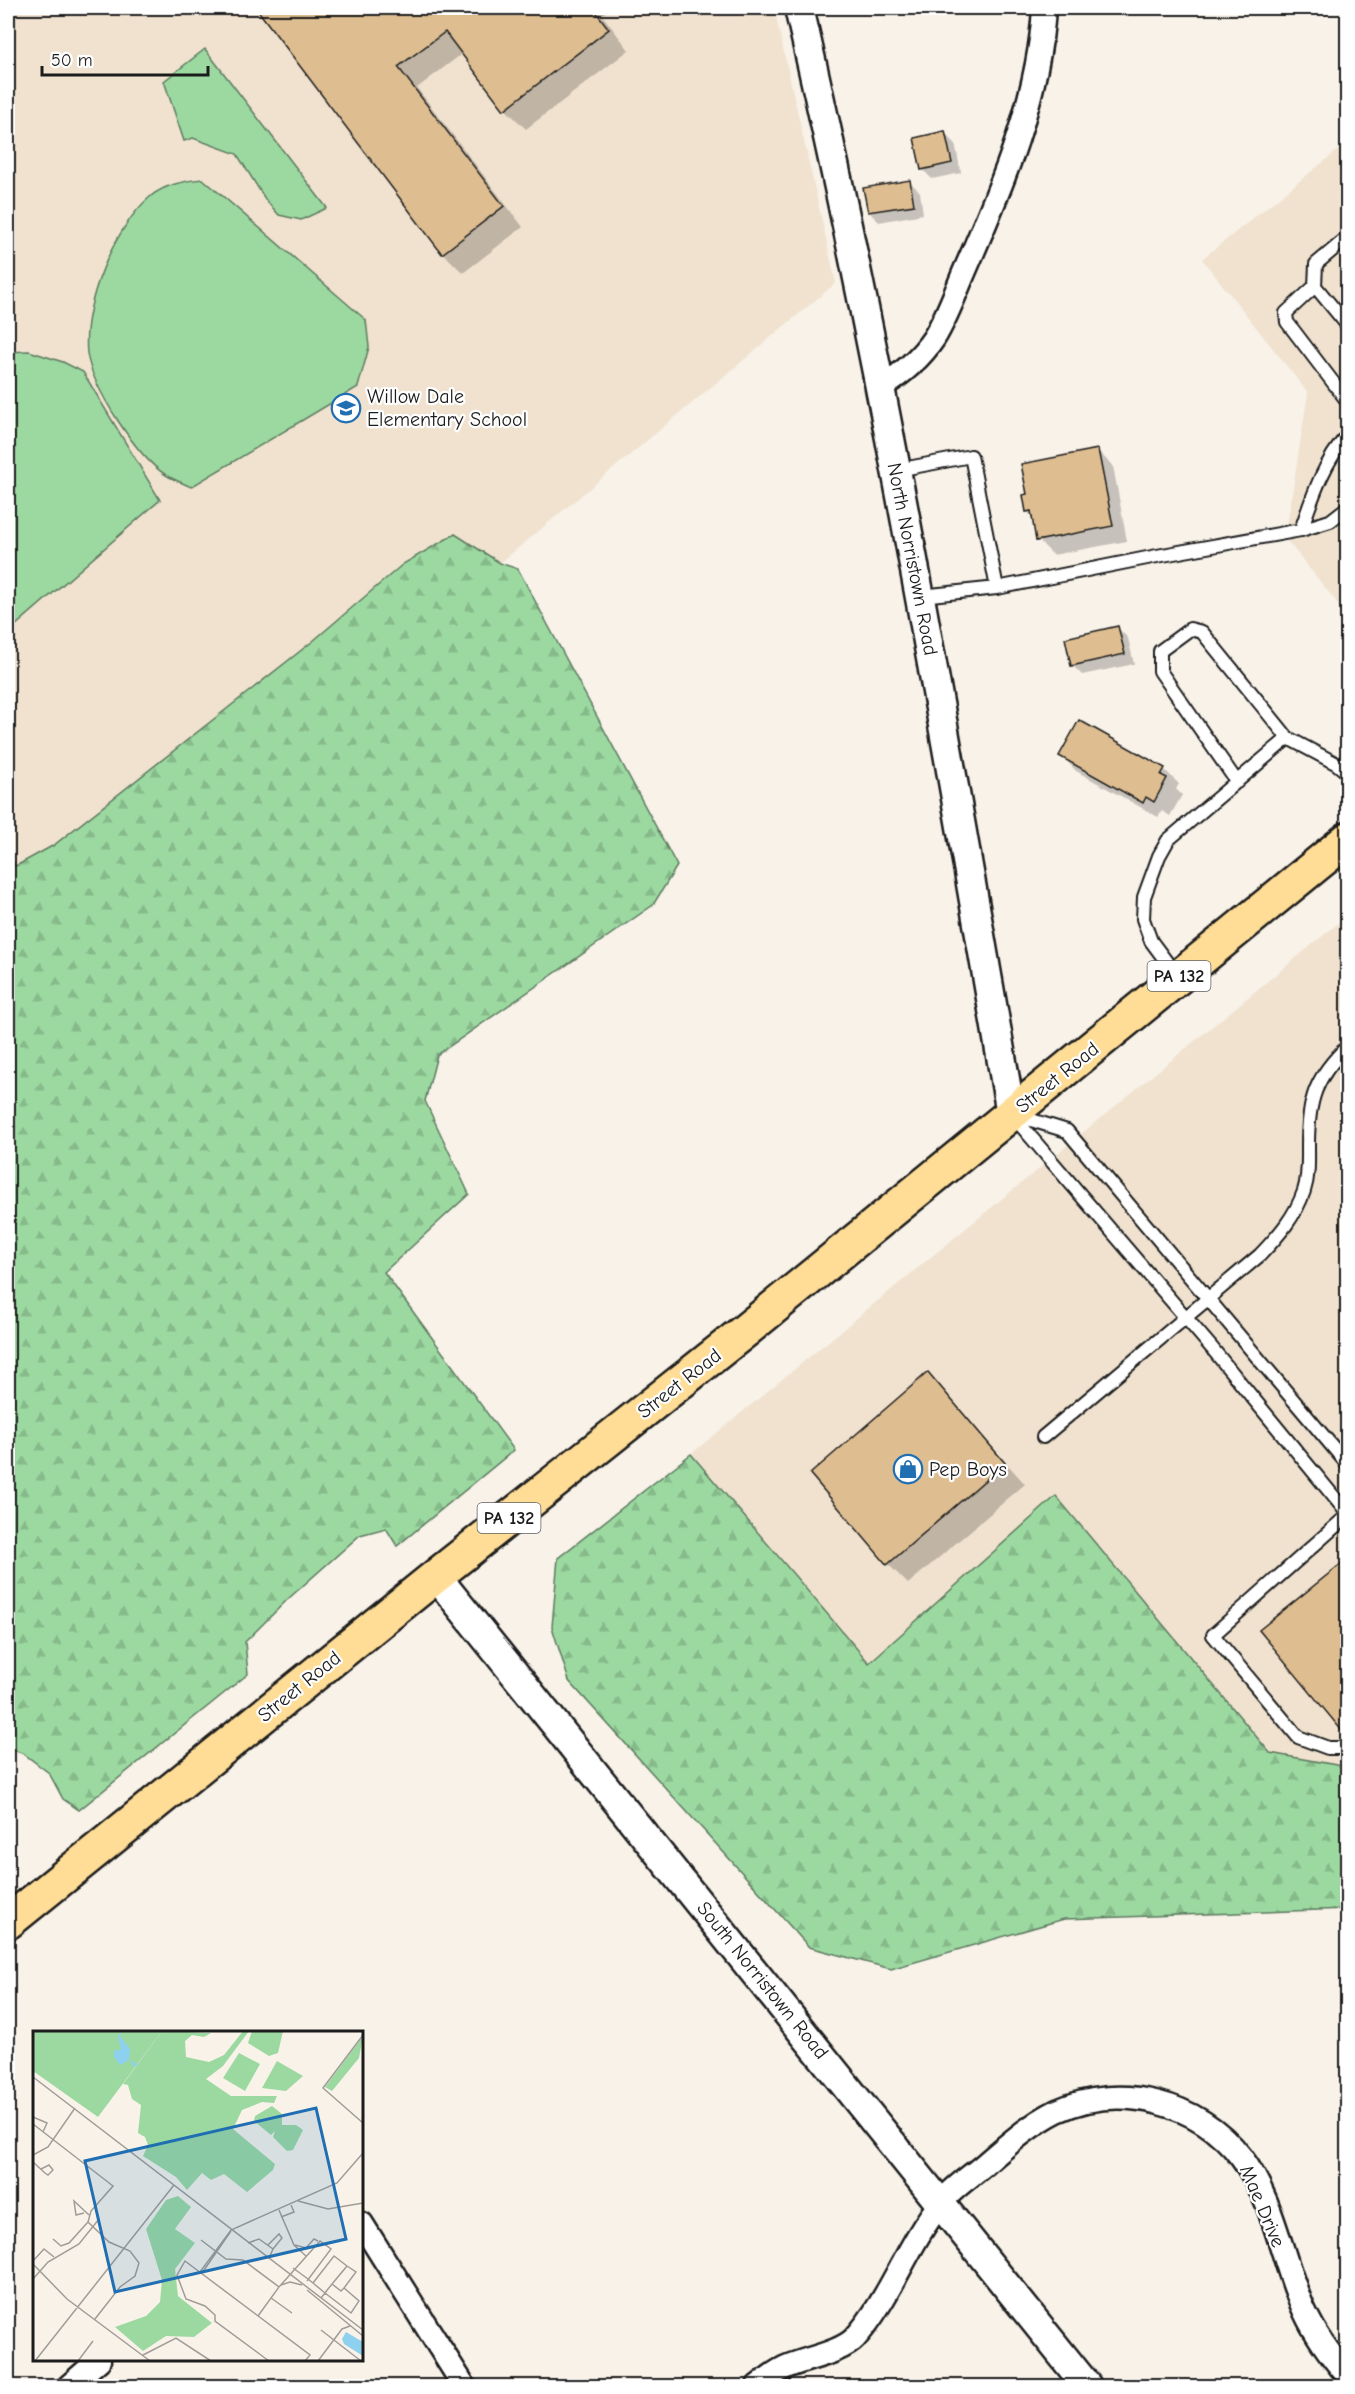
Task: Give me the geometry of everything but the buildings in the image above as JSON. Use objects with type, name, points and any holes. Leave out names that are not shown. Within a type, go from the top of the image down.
[{"type":"main road","name":"Street Road","points":[[8,1922],[436,1576],[746,1330],[1347,839]]},
{"type":"street","name":"North Norristown Road","points":[[799,8],[897,470],[1011,1114]]},
{"type":"street","points":[[881,387],[918,359],[934,337],[989,217],[1025,112],[1038,54],[1044,8]]},
{"type":"street","name":"South Norristown Road","points":[[436,1576],[1087,2386]]},
{"type":"street","name":"Mae Drive","points":[[758,2386],[783,2368],[853,2340],[940,2203],[1039,2121],[1058,2111],[1088,2101],[1120,2097],[1175,2107],[1203,2122],[1228,2142],[1242,2158],[1259,2186],[1304,2310],[1318,2337],[1347,2376]]},
{"type":"street","points":[[363,2226],[464,2386]]},
{"type":"street","points":[[69,2386],[98,2361]]},
{"type":"lane","points":[[1347,237],[1316,264],[1315,286],[1347,323]]},
{"type":"lane","points":[[1315,286],[1286,313],[1287,322],[1347,402]]},
{"type":"lane","points":[[1301,530],[1315,491],[1337,446],[1347,435]]},
{"type":"lane","points":[[897,470],[971,456],[997,588]]},
{"type":"lane","points":[[921,596],[997,588],[1301,530],[1330,521],[1347,507]]},
{"type":"lane","points":[[1236,782],[1160,671],[1160,651],[1190,629],[1202,632],[1288,738],[1337,764],[1347,773]]},
{"type":"lane","points":[[1178,977],[1151,941],[1143,919],[1150,878],[1168,840],[1288,738]]},
{"type":"lane","points":[[1043,1437],[1260,1255],[1285,1230],[1294,1214],[1308,1174],[1308,1122],[1318,1081],[1329,1064],[1347,1046]]},
{"type":"lane","points":[[1011,1114],[1067,1131],[1347,1465]]},
{"type":"lane","points":[[1011,1114],[1185,1316],[1347,1514],[1213,1635],[1298,1737],[1328,1748],[1347,1748]]},
{"type":"shaded area","name":"Willow Dale Elementary School","points":[[8,8],[774,8],[836,283],[500,563],[455,534],[403,564],[313,641],[104,807],[54,845],[16,867],[8,855]]},
{"type":"shaded area","points":[[1347,143],[1347,615],[1285,538],[1308,393],[1202,259]]},
{"type":"shaded area","points":[[1347,916],[1347,1770],[1267,1757],[869,1663],[691,1454]]},
{"type":"green space","points":[[205,49],[327,208],[301,220],[279,215],[265,199],[237,154],[193,138],[184,141],[164,81]]},
{"type":"green space","points":[[203,179],[366,320],[369,347],[358,387],[191,487],[169,477],[154,466],[118,420],[97,384],[87,353],[87,334],[95,290],[103,268],[113,247],[137,210],[162,189],[183,182]]},
{"type":"green space","points":[[29,351],[63,362],[83,372],[160,500],[8,632],[8,352]]},
{"type":"green space","points":[[455,534],[500,563],[518,569],[677,866],[653,905],[437,1055],[425,1101],[469,1194],[384,1272],[514,1450],[397,1546],[386,1528],[360,1535],[288,1599],[245,1642],[248,1674],[79,1810],[63,1799],[49,1773],[24,1754],[8,1748],[8,855],[16,866],[54,845],[313,641],[403,564]]},
{"type":"green space","points":[[691,1454],[869,1663],[1056,1496],[1270,1753],[1347,1767],[1347,1909],[1064,1919],[891,1969],[809,1947],[569,1681],[552,1627],[558,1558]]},
{"type":"place","name":"Willow Dale Elementary School","points":[[346,408]]},
{"type":"place","name":"Pep Boys","points":[[908,1469]]}]
